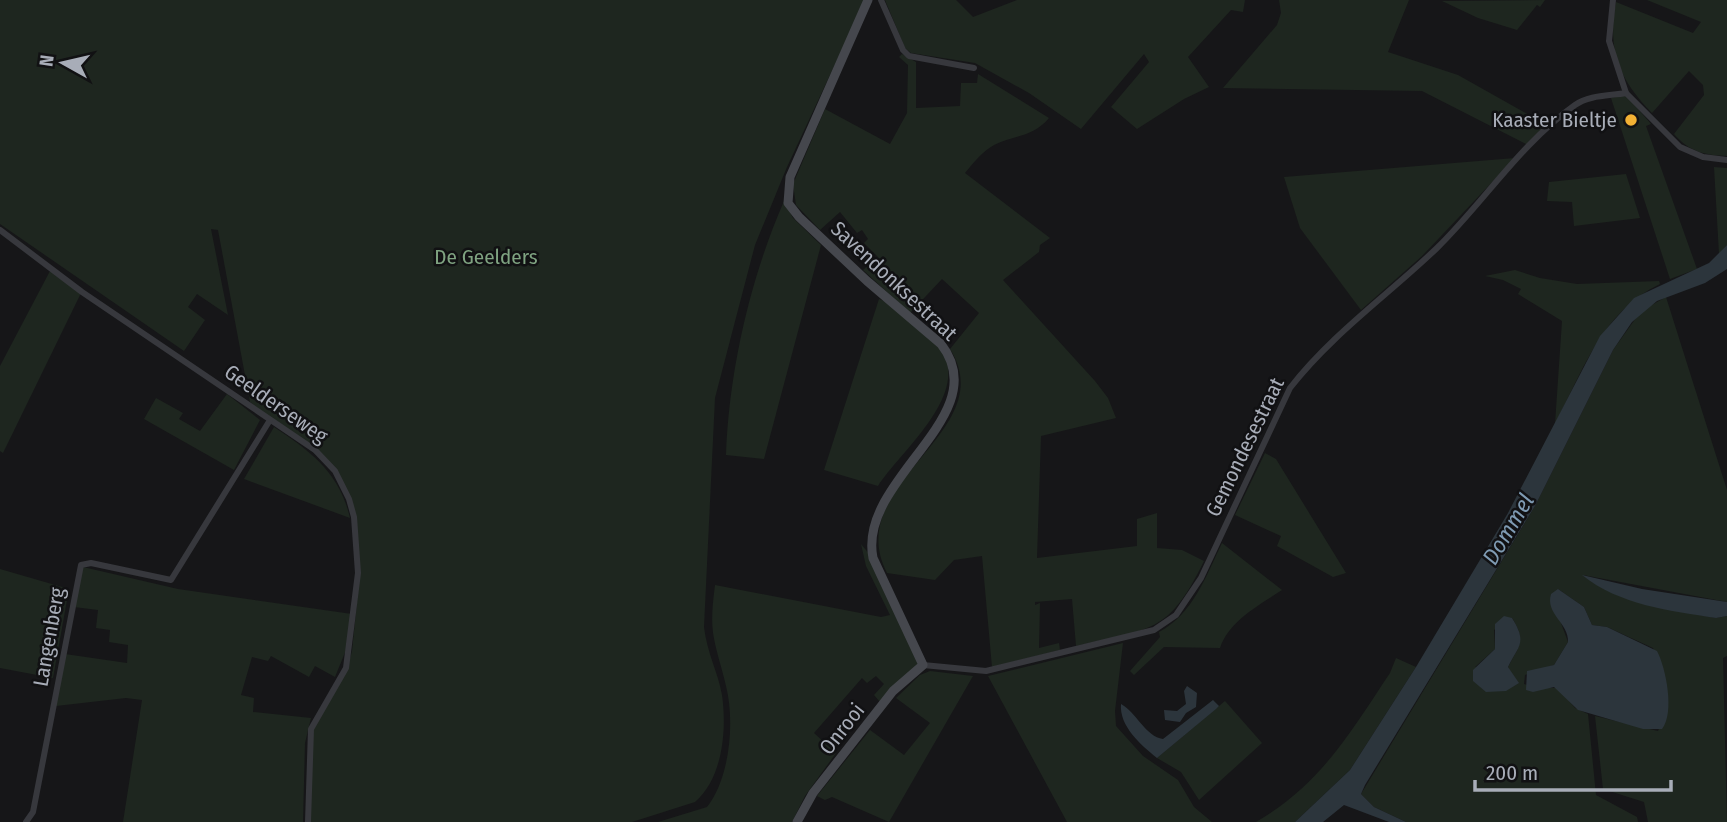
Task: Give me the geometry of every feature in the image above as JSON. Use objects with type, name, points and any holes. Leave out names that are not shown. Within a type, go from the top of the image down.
[{"type":"street","name":"Savendonksestraat","points":[[868,0],[790,177],[787,192],[788,203],[799,218],[941,344],[953,364],[955,380],[950,409],[893,485],[881,509],[871,546],[923,664]]},
{"type":"street","points":[[881,0],[903,50],[909,56],[974,68]]},
{"type":"street","points":[[1613,0],[1609,41],[1626,93],[1680,147],[1703,157],[1727,160]]},
{"type":"street","name":"Gemondesestraat","points":[[923,664],[986,671],[1154,630],[1176,615],[1201,578],[1284,401],[1304,371],[1336,337],[1438,247],[1529,144],[1576,104],[1587,99],[1626,93]]},
{"type":"street","name":"Geelderseweg","points":[[0,230],[82,292],[315,450],[335,471],[349,499],[356,539],[358,573],[346,668],[311,729],[308,822]]},
{"type":"street","name":"Langenberg","points":[[26,822],[33,812],[81,565],[92,564],[171,580],[270,420]]},
{"type":"street","name":"Onrooi","points":[[797,822],[813,793],[893,691],[923,664]]},
{"type":"green space","name":"De Geelders","points":[[0,0],[865,0],[787,167],[755,245],[715,398],[704,627],[722,695],[724,723],[717,767],[712,780],[695,802],[632,822],[310,822],[313,730],[347,670],[352,651],[360,573],[356,518],[339,473],[250,402],[218,230],[211,229],[228,315],[197,294],[188,307],[205,320],[184,351],[0,224]]},
{"type":"green space","points":[[885,0],[956,0],[973,17],[1017,0],[1245,0],[1243,12],[1231,10],[1188,57],[1209,87],[1184,99],[1137,129],[1111,107],[1149,62],[1144,54],[1081,129],[1029,93],[975,63],[911,53],[905,48]]},
{"type":"green space","points":[[1279,0],[1409,0],[1388,52],[1458,75],[1547,125],[1528,145],[1422,91],[1223,88],[1277,25],[1281,13]]},
{"type":"green space","points":[[1545,0],[1540,7],[1537,5],[1517,30],[1478,18],[1442,1]]},
{"type":"green space","points":[[1647,0],[1727,0],[1727,156],[1698,151],[1674,134],[1704,95],[1703,85],[1689,71],[1652,113],[1624,76],[1618,63],[1613,35],[1616,2],[1693,33],[1701,22]]},
{"type":"green space","points":[[902,54],[916,62],[916,108],[960,106],[961,83],[977,83],[978,74],[1049,118],[1037,129],[994,145],[965,173],[1050,238],[1040,245],[1039,252],[1003,280],[1095,381],[1108,398],[1116,418],[1041,436],[1037,558],[1137,546],[1137,519],[1157,513],[1157,548],[1182,550],[1204,561],[1179,603],[1167,616],[1140,631],[1076,646],[1072,599],[1035,602],[1035,605],[1040,603],[1039,648],[1059,643],[1060,650],[992,667],[982,556],[954,560],[935,580],[887,573],[878,541],[884,511],[900,484],[941,433],[956,407],[961,379],[950,349],[979,313],[942,279],[910,313],[863,270],[878,257],[864,243],[868,239],[862,230],[857,233],[840,212],[820,230],[796,205],[793,184],[825,109],[890,144],[907,113],[908,65],[899,57]]},
{"type":"green space","points":[[1626,95],[1651,124],[1646,126],[1697,269],[1670,279],[1611,98]]},
{"type":"green space","points":[[1515,158],[1422,256],[1361,310],[1300,228],[1284,177]]},
{"type":"green space","points":[[1714,167],[1727,168],[1727,245],[1719,254]]},
{"type":"green space","points":[[1626,174],[1640,218],[1574,226],[1572,202],[1547,201],[1549,182]]},
{"type":"green space","points":[[784,201],[793,218],[821,245],[764,459],[726,455],[732,391],[743,326],[761,262]]},
{"type":"green space","points":[[1515,270],[1540,278],[1577,284],[1659,281],[1660,284],[1623,310],[1609,326],[1585,363],[1555,424],[1562,321],[1518,294],[1521,289],[1503,280],[1485,276]]},
{"type":"green space","points":[[50,271],[81,293],[3,453],[0,451],[0,366]]},
{"type":"green space","points":[[1666,297],[1727,490],[1727,602],[1583,575],[1613,593],[1646,604],[1716,618],[1727,616],[1727,656],[1723,658],[1727,822],[1648,822],[1644,802],[1603,789],[1595,716],[1658,731],[1668,707],[1661,665],[1653,648],[1607,627],[1592,625],[1584,607],[1558,589],[1561,623],[1568,642],[1554,665],[1525,675],[1524,684],[1538,688],[1558,688],[1575,708],[1588,714],[1596,795],[1637,817],[1638,822],[1406,822],[1374,807],[1361,794],[1535,506],[1613,350],[1641,311]],"holes":[[[1512,618],[1520,638],[1518,649],[1508,667],[1511,674],[1475,667],[1495,649],[1494,630]]]},
{"type":"green space","points":[[879,299],[887,302],[933,339],[943,352],[948,369],[946,387],[939,405],[915,441],[878,486],[824,470]]},
{"type":"green space","points":[[227,394],[260,420],[234,470],[144,419],[156,398],[183,413],[179,419],[200,431]]},
{"type":"green space","points":[[274,427],[322,465],[339,489],[350,518],[244,479]]},
{"type":"green space","points":[[1265,453],[1276,459],[1346,573],[1333,577],[1277,546],[1281,536],[1235,515]]},
{"type":"green space","points":[[1222,543],[1282,590],[1238,622],[1224,638],[1220,648],[1164,647],[1134,675],[1130,671],[1160,637],[1159,632],[1190,605]]},
{"type":"green space","points":[[861,544],[870,555],[920,662],[880,702],[874,695],[884,684],[876,676],[867,683],[862,678],[814,733],[836,753],[805,796],[792,822],[658,822],[707,807],[721,781],[725,765],[730,716],[729,700],[713,633],[715,585],[881,617],[890,615],[866,566]]},
{"type":"green space","points":[[83,567],[178,589],[352,614],[346,650],[335,677],[315,666],[309,677],[271,656],[268,661],[252,657],[241,695],[254,698],[253,712],[311,718],[305,743],[303,822],[123,822],[142,700],[126,698],[56,706],[65,654],[127,663],[128,645],[109,642],[110,630],[96,628],[98,610],[74,607]]},
{"type":"green space","points":[[0,569],[69,589],[53,678],[0,668]]},
{"type":"green space","points":[[1123,643],[1115,711],[1116,726],[1143,756],[1178,780],[1194,807],[1212,822],[1067,822],[988,676]]},
{"type":"green space","points":[[1396,658],[1416,667],[1350,770],[1295,822],[1256,822],[1299,791],[1332,756],[1390,673]]},
{"type":"green space","points":[[930,671],[973,676],[889,822],[832,797],[825,800],[817,796],[870,730],[904,755],[930,723],[896,698],[920,675]]},
{"type":"green space","points":[[1225,701],[1262,743],[1199,800],[1181,772],[1157,758]]},
{"type":"water","name":"Dommel","points":[[1727,245],[1727,269],[1705,283],[1657,301],[1632,322],[1613,350],[1535,506],[1365,785],[1361,794],[1374,807],[1406,822],[1389,822],[1344,805],[1323,822],[1295,822],[1350,770],[1416,667],[1508,513],[1600,336],[1634,298],[1709,263]]},
{"type":"water","points":[[1582,575],[1642,589],[1727,602],[1727,616],[1716,618],[1646,605],[1612,593]]},
{"type":"water","points":[[1558,589],[1584,607],[1592,625],[1607,627],[1657,651],[1666,679],[1669,702],[1666,722],[1662,729],[1643,729],[1578,710],[1554,687],[1533,692],[1526,690],[1527,671],[1554,665],[1568,642],[1565,629],[1551,607],[1551,594]]},
{"type":"water","points":[[1504,616],[1512,618],[1520,633],[1520,644],[1508,667],[1519,683],[1506,691],[1486,692],[1473,681],[1473,670],[1495,649],[1495,624]]},
{"type":"water","points":[[1187,686],[1197,693],[1196,707],[1186,713],[1180,722],[1165,720],[1164,710],[1177,711],[1186,704],[1184,691]]},
{"type":"water","points":[[1213,700],[1219,706],[1157,758],[1132,734],[1121,712],[1121,704],[1151,734],[1163,739]]},
{"type":"place","name":"Kaaster Bieltje","points":[[1631,120]]}]
